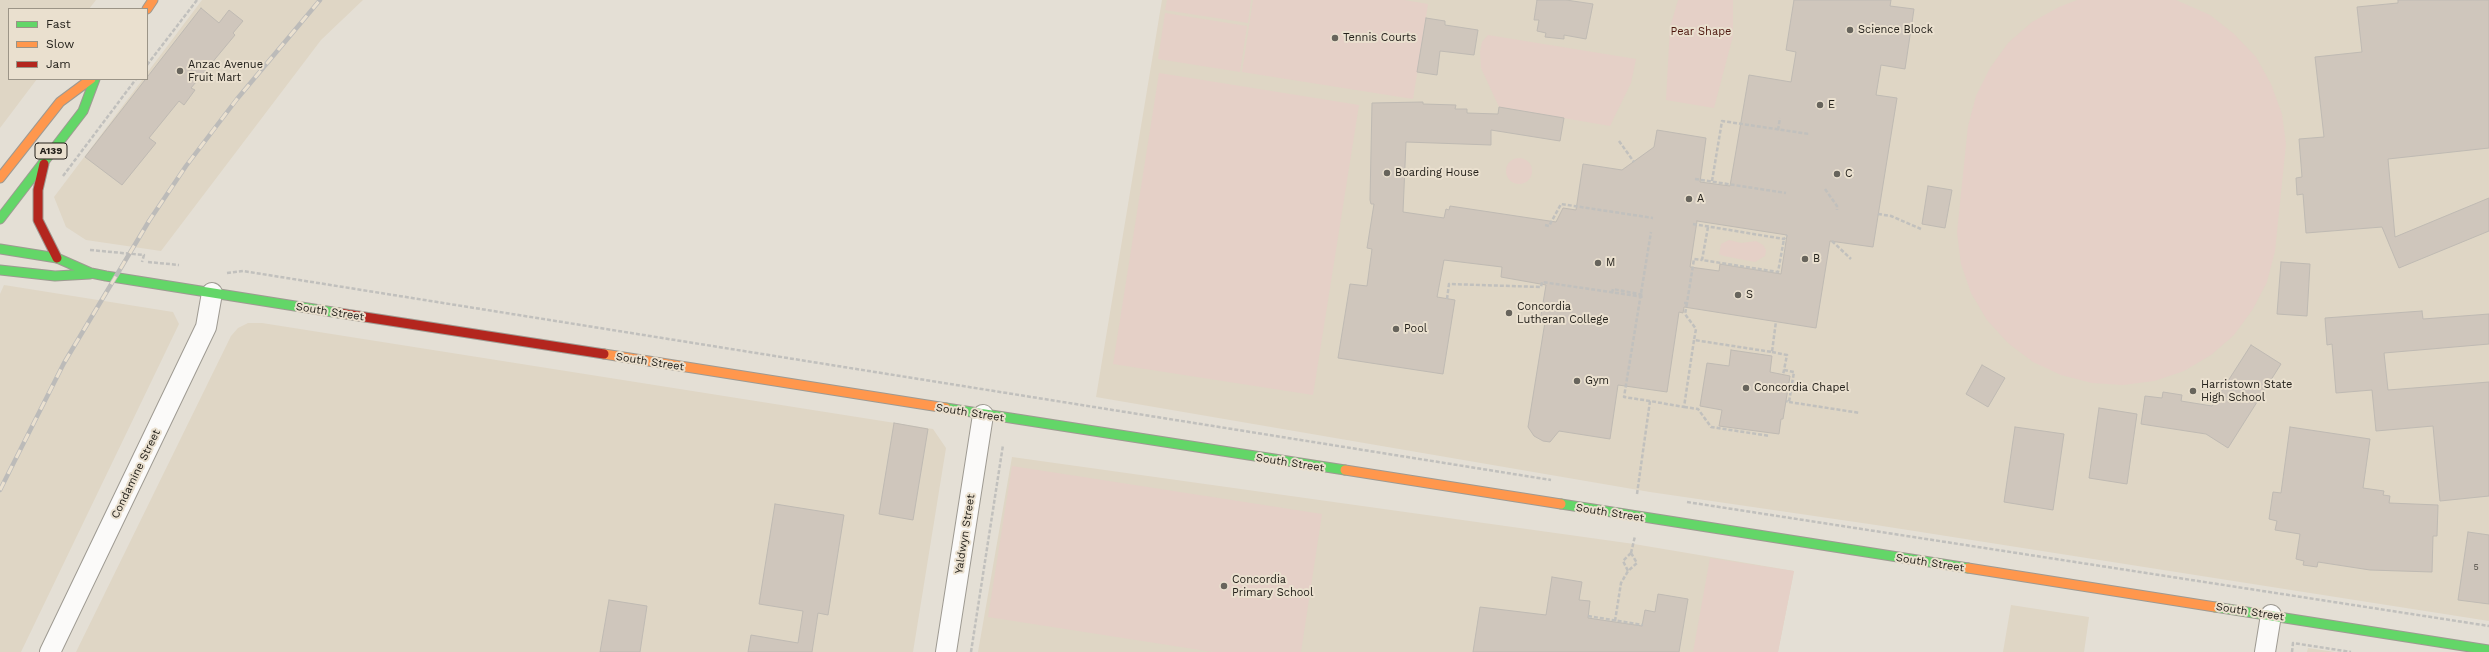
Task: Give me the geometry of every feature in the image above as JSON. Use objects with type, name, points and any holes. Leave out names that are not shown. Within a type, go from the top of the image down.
[{"type":"main road","points":[[147,8],[153,0]]},
{"type":"main road","name":"A139","points":[[0,178],[60,102],[89,80]]},
{"type":"main road","name":"A139","points":[[0,219],[83,111],[95,80]]},
{"type":"main road","points":[[45,159],[38,190],[38,220],[57,258]]},
{"type":"main road","name":"South Street","points":[[0,249],[57,258],[91,273]]},
{"type":"main road","name":"South Street","points":[[0,270],[55,276],[91,273],[983,415],[2489,650]]},
{"type":"street","name":"Condamine Street","points":[[50,652],[206,327],[212,293]]},
{"type":"street","name":"Yaldwyn Street","points":[[946,652],[983,415]]},
{"type":"street","points":[[2265,652],[2271,615]]},
{"type":"path","points":[[148,64],[197,0]]},
{"type":"path","points":[[58,182],[135,80]]},
{"type":"path","points":[[1778,130],[1780,118]]},
{"type":"path","points":[[1712,182],[1722,121],[1809,134]]},
{"type":"path","points":[[1619,141],[1634,162]]},
{"type":"path","points":[[1695,179],[1786,193]]},
{"type":"path","points":[[1825,190],[1838,209]]},
{"type":"path","points":[[1545,225],[1549,226],[1561,204],[1653,218]]},
{"type":"path","points":[[1878,214],[1891,216],[1921,229]]},
{"type":"path","points":[[1693,224],[1784,239]]},
{"type":"path","points":[[1702,260],[1708,227]]},
{"type":"path","points":[[1651,232],[1624,397],[1698,409],[1711,427],[1730,428],[1770,436]]},
{"type":"path","points":[[1684,406],[1696,329],[1685,314],[1694,259],[1778,273],[1786,235]]},
{"type":"path","points":[[1832,241],[1851,259]]},
{"type":"path","points":[[86,250],[100,249],[144,255],[142,262],[151,260],[182,266]]},
{"type":"path","points":[[220,272],[251,272],[1558,482]]},
{"type":"path","points":[[1446,299],[1449,284],[1541,287],[1542,282],[1640,298]]},
{"type":"path","points":[[1612,293],[1613,289],[1641,293]]},
{"type":"path","points":[[1640,298],[1644,296],[1641,293]]},
{"type":"path","points":[[1772,352],[1776,321]]},
{"type":"path","points":[[1694,340],[1786,355],[1783,375]]},
{"type":"path","points":[[1784,370],[1794,372],[1788,401],[1860,413]]},
{"type":"path","points":[[1637,494],[1650,401]]},
{"type":"path","points":[[971,652],[1003,445]]},
{"type":"path","points":[[1629,493],[1642,495]]},
{"type":"path","points":[[1680,501],[2489,626]]},
{"type":"path","points":[[1615,620],[1621,583],[1628,571],[1637,563],[1632,553],[1635,535]]},
{"type":"path","points":[[1628,571],[1623,561],[1632,553]]},
{"type":"path","points":[[1588,616],[1643,624]]},
{"type":"path","points":[[2292,652],[2293,643],[2351,652]]},
{"type":"shaded area","points":[[0,0],[96,0],[90,8],[8,8],[8,80],[36,80],[0,128]]},
{"type":"shaded area","points":[[202,0],[363,0],[321,40],[161,251],[86,240],[66,227],[54,197],[142,80],[148,80],[148,72]]},
{"type":"shaded area","points":[[1162,0],[2489,0],[2489,621],[1876,525],[1650,492],[1096,397]]},
{"type":"shaded area","points":[[4,285],[173,312],[179,324],[21,652],[0,652],[0,294]]},
{"type":"shaded area","points":[[248,323],[262,323],[933,429],[946,448],[913,652],[76,652],[231,336],[238,328]]},
{"type":"shaded area","name":"Concordia Primary School","points":[[1012,457],[1634,544],[1794,571],[1778,652],[978,652]]},
{"type":"shaded area","points":[[2011,605],[2089,617],[2084,652],[2003,652]]},
{"type":"shaded area","points":[[2308,648],[2335,652],[2307,652]]},
{"type":"green space","points":[[1167,0],[1251,0],[1248,23],[1165,10]]},
{"type":"green space","name":"Tennis Courts","points":[[1253,0],[1404,0],[1428,4],[1413,99],[1242,72]]},
{"type":"green space","name":"Pear Shape","points":[[1678,0],[1733,0],[1733,36],[1714,108],[1666,100],[1670,27]]},
{"type":"green space","points":[[2077,0],[2176,0],[2210,15],[2234,34],[2256,57],[2271,84],[2282,114],[2286,144],[2275,251],[2267,282],[2253,309],[2234,335],[2211,355],[2184,371],[2154,381],[2123,385],[2092,383],[2061,375],[2033,362],[2008,343],[1987,320],[1971,293],[1961,264],[1957,232],[1968,126],[1976,96],[1990,68],[2008,43],[2032,22],[2059,7]]},
{"type":"green space","points":[[1165,13],[1247,26],[1240,72],[1158,59]]},
{"type":"green space","points":[[1488,35],[1636,59],[1631,83],[1610,126],[1499,107],[1481,68],[1480,52],[1482,42]]},
{"type":"green space","points":[[1159,73],[1359,105],[1313,395],[1113,364]]},
{"type":"green space","points":[[1519,158],[1528,162],[1532,171],[1528,180],[1519,184],[1510,180],[1506,171],[1510,162]]},
{"type":"green space","points":[[1729,240],[1741,243],[1756,241],[1763,245],[1766,250],[1765,256],[1755,262],[1719,254],[1721,244]]},
{"type":"green space","name":"Concordia Primary School","points":[[1012,466],[1322,514],[1301,652],[1213,652],[988,617]]},
{"type":"green space","points":[[1710,558],[1794,571],[1778,652],[1693,652]]},
{"type":"building","points":[[1537,0],[1566,0],[1593,4],[1586,39],[1564,35],[1564,39],[1545,37],[1546,33],[1537,31],[1539,20],[1534,20]]},
{"type":"building","points":[[1794,0],[1891,0],[1890,6],[1914,9],[1905,69],[1881,65],[1876,95],[1897,98],[1873,247],[1830,241],[1816,328],[1684,307],[1683,313],[1679,312],[1667,392],[1618,385],[1610,439],[1559,431],[1550,442],[1543,441],[1534,436],[1528,427],[1545,322],[1540,321],[1546,285],[1501,277],[1502,267],[1444,260],[1437,297],[1455,300],[1443,374],[1338,358],[1350,284],[1367,286],[1372,249],[1367,248],[1374,204],[1371,204],[1370,200],[1372,103],[1423,102],[1423,104],[1456,105],[1455,109],[1467,109],[1467,113],[1498,114],[1499,107],[1564,118],[1560,141],[1491,130],[1491,145],[1406,142],[1403,212],[1444,218],[1446,209],[1449,210],[1450,206],[1556,222],[1563,208],[1576,210],[1583,164],[1622,170],[1654,147],[1657,130],[1706,138],[1700,182],[1730,186],[1749,75],[1791,82],[1796,52],[1786,50]],"holes":[[[1697,221],[1787,235],[1781,274],[1720,264],[1719,271],[1690,267]]]},
{"type":"building","points":[[2398,0],[2489,0],[2489,148],[2388,159],[2395,237],[2489,198],[2489,231],[2399,268],[2382,227],[2306,233],[2303,194],[2297,195],[2296,178],[2302,177],[2299,139],[2324,137],[2315,57],[2362,52],[2357,7],[2398,3]]},
{"type":"building","name":"Anzac Avenue Fruit Mart","points":[[201,8],[219,23],[229,10],[243,21],[233,33],[235,35],[191,88],[195,90],[184,105],[179,101],[149,138],[156,143],[122,185],[85,157],[145,80],[148,80],[148,76]]},
{"type":"building","points":[[1426,18],[1445,21],[1445,25],[1478,30],[1474,55],[1440,51],[1437,75],[1417,72]]},
{"type":"building","points":[[1928,186],[1952,190],[1945,228],[1922,224]]},
{"type":"building","points":[[2281,262],[2310,264],[2307,316],[2277,314]]},
{"type":"building","points":[[2422,311],[2423,319],[2489,314],[2489,344],[2384,353],[2388,390],[2489,382],[2489,496],[2440,501],[2433,426],[2376,431],[2372,390],[2336,393],[2332,344],[2327,345],[2325,318]]},
{"type":"building","points":[[2251,345],[2281,364],[2228,448],[2206,434],[2141,424],[2145,396],[2162,398],[2163,392],[2182,395],[2181,401],[2212,406]]},
{"type":"building","name":"Concordia Chapel","points":[[1731,350],[1772,356],[1770,372],[1790,376],[1779,434],[1719,426],[1722,410],[1700,406],[1707,363],[1729,366]]},
{"type":"building","points":[[1982,365],[2005,378],[1988,407],[1966,394]]},
{"type":"building","points":[[2099,408],[2137,414],[2127,484],[2089,478]]},
{"type":"building","points":[[894,423],[928,429],[913,520],[879,514]]},
{"type":"building","points":[[2015,427],[2064,434],[2053,510],[2004,502]]},
{"type":"building","points":[[2290,427],[2370,439],[2363,488],[2384,491],[2383,495],[2390,496],[2389,503],[2438,505],[2437,536],[2433,536],[2432,572],[2370,570],[2318,562],[2317,567],[2303,565],[2304,561],[2296,559],[2300,534],[2275,530],[2277,521],[2269,519],[2273,492],[2281,493]]},
{"type":"building","points":[[775,504],[844,515],[828,615],[818,613],[812,652],[748,652],[751,635],[798,643],[803,611],[759,604]]},
{"type":"building","points":[[2468,532],[2489,535],[2489,604],[2458,600]]},
{"type":"building","points":[[1552,577],[1582,582],[1579,600],[1590,601],[1588,618],[1642,626],[1645,610],[1655,612],[1658,594],[1688,599],[1679,652],[1473,652],[1480,607],[1546,615]]},
{"type":"building","points":[[609,600],[647,606],[640,652],[600,652]]},
{"type":"railway","points":[[0,490],[64,363],[149,221],[186,166],[237,99],[320,0]]},
{"type":"traffic: fast","points":[[0,219],[83,111],[95,80]]},
{"type":"traffic: fast","points":[[0,249],[57,258],[91,273],[106,276],[339,313]]},
{"type":"traffic: fast","points":[[0,270],[55,276],[90,274]]},
{"type":"traffic: fast","points":[[946,408],[1345,470]]},
{"type":"traffic: fast","points":[[1561,504],[1968,568]]},
{"type":"traffic: fast","points":[[2215,607],[2489,650]]},
{"type":"traffic: slow","points":[[148,8],[153,0]]},
{"type":"traffic: slow","points":[[0,178],[60,102],[90,80]]},
{"type":"traffic: slow","points":[[604,354],[946,408]]},
{"type":"traffic: slow","points":[[1345,470],[1561,504]]},
{"type":"traffic: slow","points":[[1968,568],[2215,607]]},
{"type":"traffic: jam","points":[[44,164],[38,190],[38,220],[57,258]]},
{"type":"traffic: jam","points":[[339,313],[604,354]]},
{"type":"place","name":"Science Block","points":[[1850,30]]},
{"type":"place","name":"Tennis Courts","points":[[1335,38]]},
{"type":"place","name":"Anzac Avenue Fruit Mart","points":[[180,71]]},
{"type":"place","name":"E","points":[[1820,105]]},
{"type":"place","name":"Boarding House","points":[[1387,173]]},
{"type":"place","name":"C","points":[[1837,174]]},
{"type":"place","name":"A","points":[[1689,199]]},
{"type":"place","name":"B","points":[[1805,259]]},
{"type":"place","name":"M","points":[[1598,263]]},
{"type":"place","name":"S","points":[[1738,295]]},
{"type":"place","name":"Concordia Lutheran College","points":[[1509,313]]},
{"type":"place","name":"Pool","points":[[1396,329]]},
{"type":"place","name":"Gym","points":[[1577,381]]},
{"type":"place","name":"Concordia Chapel","points":[[1746,388]]},
{"type":"place","name":"Harristown State High School","points":[[2193,391]]},
{"type":"place","name":"Concordia Primary School","points":[[1224,586]]}]
